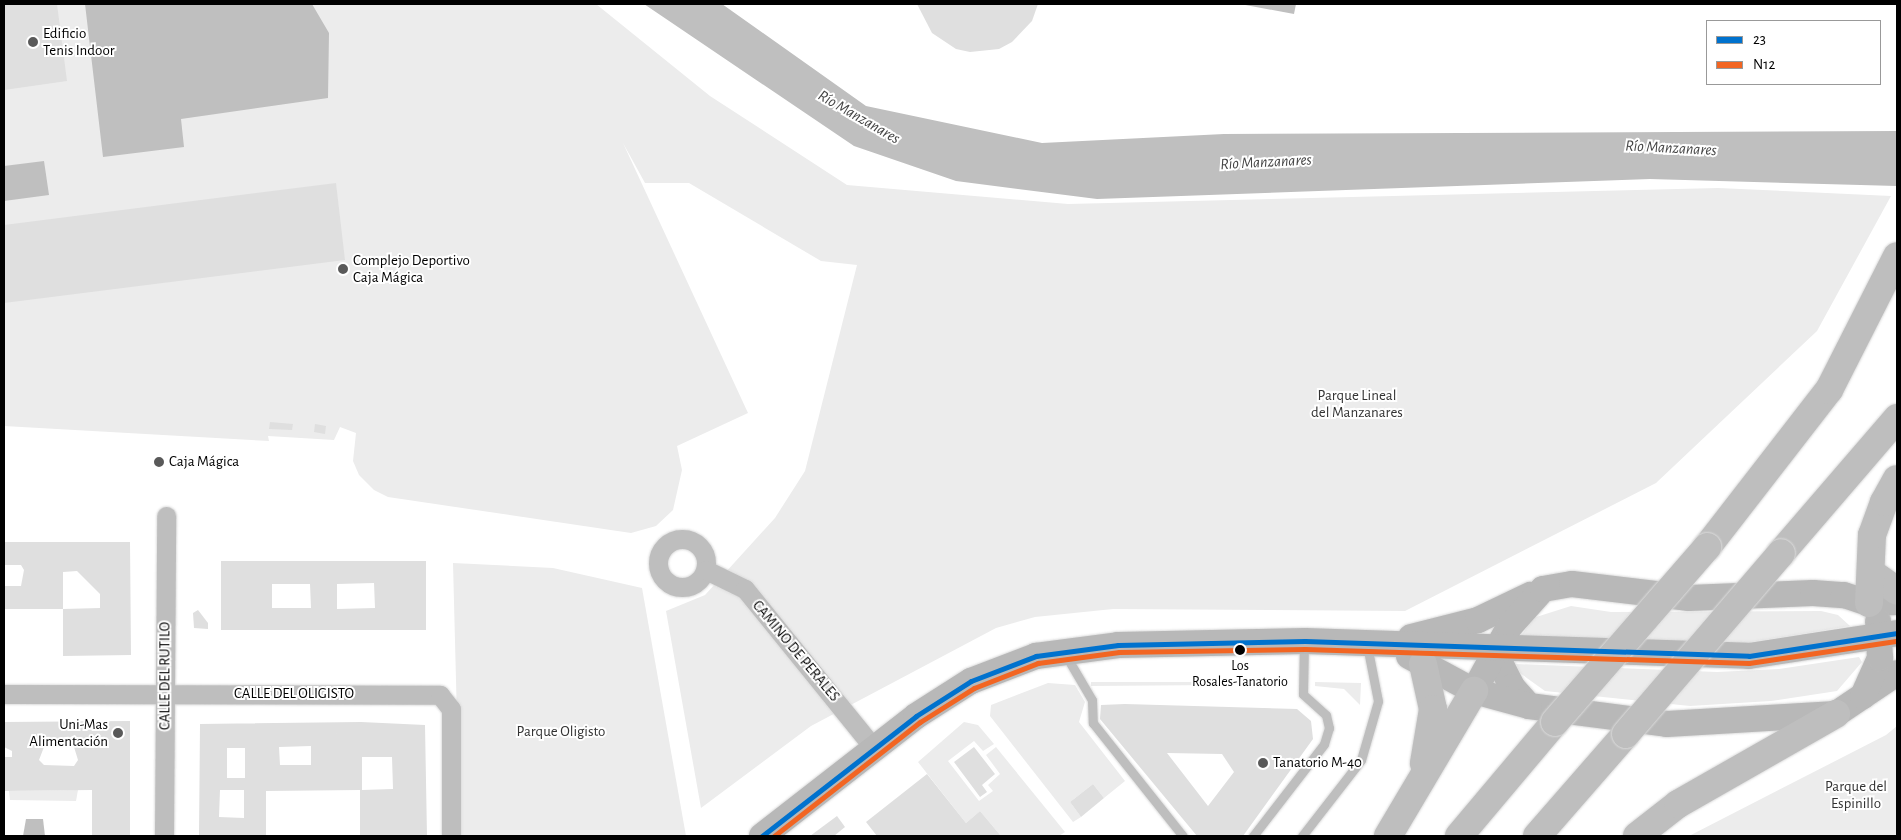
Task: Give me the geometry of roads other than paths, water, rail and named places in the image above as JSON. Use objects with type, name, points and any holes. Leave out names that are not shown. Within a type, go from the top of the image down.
[{"type":"highway","points":[[1459,836],[1707,546],[1829,390],[1897,256]]},
{"type":"highway","points":[[1537,836],[1897,418]]},
{"type":"highway","points":[[1869,603],[1872,574],[1872,535],[1884,502],[1897,479]]},
{"type":"highway","points":[[1872,574],[1897,591]]},
{"type":"highway","points":[[1415,792],[1429,749],[1433,709],[1423,664]]},
{"type":"highway","points":[[1388,836],[1474,691]]},
{"type":"highway","points":[[1637,836],[1678,804],[1836,714]]},
{"type":"main road","points":[[1376,643],[1478,620],[1543,589],[1572,584],[1689,598],[1813,593],[1844,596],[1869,603],[1897,602]]},
{"type":"main road","points":[[1474,691],[1514,619],[1543,589]]},
{"type":"main road","points":[[1869,603],[1877,620],[1888,636]]},
{"type":"main road","points":[[762,836],[873,747],[971,681],[1036,656],[1118,645],[1304,640],[1498,650],[1749,656],[1888,636]]},
{"type":"main road","points":[[1861,698],[1888,636]]},
{"type":"main road","points":[[1376,643],[1423,664],[1474,691],[1529,706],[1667,724],[1836,714],[1897,673]]},
{"type":"main road","points":[[1498,650],[1508,679],[1529,706]]},
{"type":"street","name":"CALLE DEL RUTILO","points":[[164,836],[166,516]]},
{"type":"street","name":"CAMINO DE PERALES","points":[[706,570],[745,590],[873,747]]},
{"type":"street","name":"CALLE DEL OLIGISTO","points":[[4,694],[440,695],[451,709],[451,836]]},
{"type":"lane","points":[[1253,836],[1324,744],[1329,728],[1326,715],[1303,694],[1304,640]]},
{"type":"lane","points":[[1302,836],[1361,760],[1378,701],[1376,643]]},
{"type":"lane","points":[[1063,652],[1092,700],[1093,723],[1183,836]]},
{"type":"water","points":[[85,4],[312,4],[329,33],[328,98],[181,119],[184,147],[103,157]]},
{"type":"water","name":"Río Manzanares","points":[[644,4],[722,4],[866,106],[1042,143],[1224,134],[1897,131],[1897,186],[1650,179],[1097,199],[956,181],[854,146]]},
{"type":"water","points":[[1240,4],[1296,4],[1294,14]]},
{"type":"water","points":[[44,161],[49,195],[4,201],[4,166]]},
{"type":"water","points":[[26,819],[43,819],[45,836],[23,836]]},
{"type":"place","name":"Edificio Tenis Indoor","points":[[33,42]]},
{"type":"place","name":"Complejo Deportivo Caja Mágica","points":[[343,269]]},
{"type":"place","name":"Caja Mágica","points":[[159,462]]},
{"type":"place","name":"Los Rosales-Tanatorio","points":[[1240,650]]},
{"type":"place","name":"Uni-Mas Alimentación","points":[[118,733]]},
{"type":"place","name":"Tanatorio M-40","points":[[1263,763]]},
{"type":"park label","name":"Parque Lineal del Manzanares","points":[[1357,404]]},
{"type":"park label","name":"Parque Oligisto","points":[[561,732]]},
{"type":"park label","name":"Parque del Espinillo","points":[[1856,794]]}]
